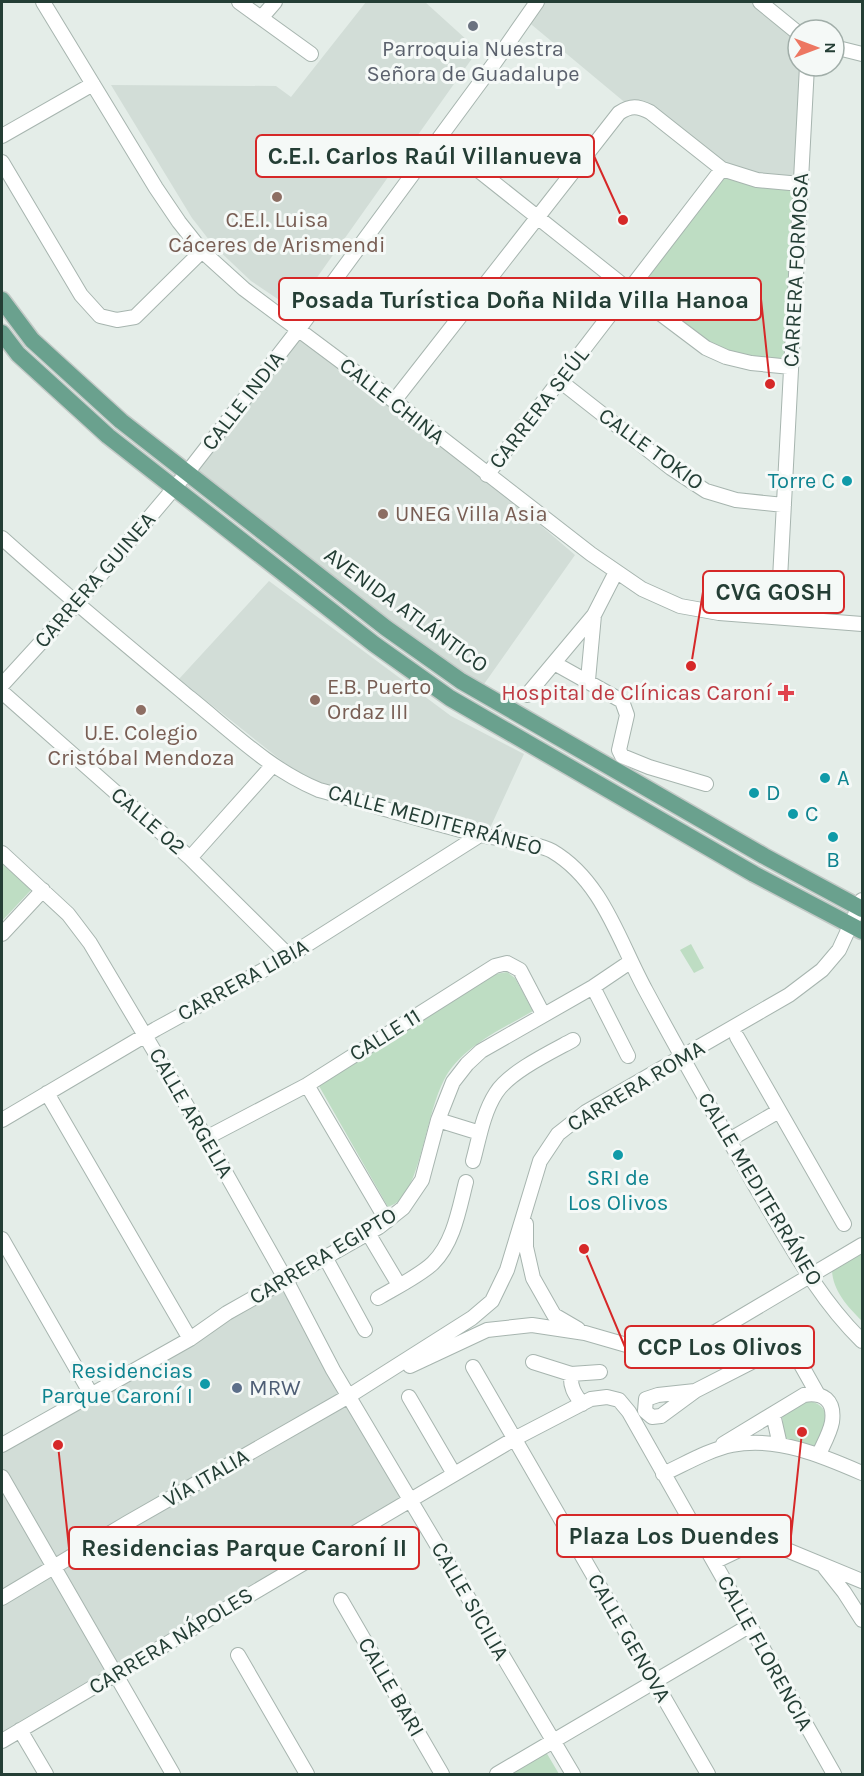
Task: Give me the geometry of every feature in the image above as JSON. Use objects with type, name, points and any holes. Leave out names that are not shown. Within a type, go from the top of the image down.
[{"type":"main road","name":"AVENIDA ATLÁNTICO","points":[[2,300],[32,340],[121,420],[386,628],[461,681],[764,856],[861,906]]},
{"type":"main road","name":"AVENIDA ATLÁNTICO","points":[[2,333],[18,354],[108,436],[374,644],[450,698],[754,874],[857,928]]},
{"type":"street","name":"CALLE CHINA","points":[[43,2],[156,188],[202,251],[244,289],[394,401],[487,475],[616,572],[642,589],[680,606],[719,613],[862,624]]},
{"type":"street","points":[[239,2],[311,54]]},
{"type":"street","points":[[262,17],[275,2]]},
{"type":"street","name":"CALLE INDIA","points":[[187,473],[298,330],[537,2]]},
{"type":"street","points":[[760,2],[786,23]]},
{"type":"street","points":[[846,50],[862,54]]},
{"type":"street","name":"CARRERA FORMOSA","points":[[778,617],[806,78]]},
{"type":"street","points":[[2,136],[93,84]]},
{"type":"street","points":[[394,401],[619,113],[628,107],[638,107],[651,112],[722,169],[757,180],[801,184]]},
{"type":"street","points":[[439,139],[706,348],[726,357],[751,363],[791,367]]},
{"type":"street","points":[[2,162],[81,295],[100,316],[117,320],[135,317],[202,251]]},
{"type":"street","name":"CARRERA SEÚL","points":[[487,475],[722,169]]},
{"type":"street","name":"CALLE TOKIO","points":[[560,381],[670,468],[706,491],[736,501],[784,505]]},
{"type":"street","name":"CARRERA GUINEA","points":[[2,685],[76,604],[187,473]]},
{"type":"street","name":"CALLE MEDITERRÁNEO","points":[[2,538],[76,604],[273,765],[295,780],[320,790],[480,835],[549,849],[570,863],[584,877],[604,905],[630,962],[681,1057],[808,1276],[845,1324],[862,1341]]},
{"type":"street","points":[[528,695],[594,615],[616,572]]},
{"type":"street","points":[[588,680],[594,615]]},
{"type":"street","points":[[554,663],[622,700],[627,715],[619,750],[622,756],[649,767],[706,784]]},
{"type":"street","name":"CALLE 02","points":[[2,692],[190,858],[289,956]]},
{"type":"street","points":[[190,858],[273,765]]},
{"type":"street","name":"CARRERA LIBIA","points":[[2,1120],[146,1035],[289,956],[480,835]]},
{"type":"street","name":"CALLE ARGELIA","points":[[2,853],[68,914],[90,943],[206,1138],[349,1396]]},
{"type":"street","points":[[2,934],[43,890]]},
{"type":"street","name":"CARRERA ROMA","points":[[349,1396],[472,1318],[492,1301],[507,1270],[540,1161],[558,1134],[586,1112],[798,989],[822,970],[857,928],[861,906]]},
{"type":"street","name":"CARRERA EGIPTO","points":[[2,1445],[190,1339],[227,1313],[387,1221],[403,1208],[422,1180],[438,1120],[453,1082],[467,1064],[482,1051],[593,987],[630,962]]},
{"type":"street","name":"CALLE 11","points":[[206,1138],[307,1084],[495,966],[507,963],[520,970],[543,1014]]},
{"type":"street","points":[[593,987],[628,1056]]},
{"type":"street","points":[[737,1037],[844,1224]]},
{"type":"street","points":[[473,1161],[480,1133],[496,1092],[534,1061],[573,1040]]},
{"type":"street","points":[[307,1084],[387,1221]]},
{"type":"street","points":[[47,1093],[190,1339]]},
{"type":"street","points":[[732,1144],[781,1115]]},
{"type":"street","points":[[438,1120],[480,1133]]},
{"type":"street","points":[[378,1298],[432,1264],[454,1227],[466,1182]]},
{"type":"street","points":[[526,1206],[526,1247],[533,1278],[554,1315],[585,1333]]},
{"type":"street","points":[[368,1233],[399,1285]]},
{"type":"street","points":[[2,1239],[91,1394]]},
{"type":"street","points":[[349,1396],[487,1330],[532,1325],[585,1333],[630,1346],[658,1350],[688,1345],[717,1331],[862,1245]]},
{"type":"street","points":[[325,1257],[365,1330]]},
{"type":"street","points":[[695,1391],[787,1344],[790,1345],[817,1393],[826,1398],[830,1407],[832,1422],[819,1454]]},
{"type":"street","points":[[533,1362],[571,1374],[600,1372]]},
{"type":"street","name":"CALLE GENOVA","points":[[473,1367],[708,1774]]},
{"type":"street","points":[[571,1374],[574,1393],[587,1401]]},
{"type":"street","points":[[663,1474],[712,1451],[804,1395],[817,1393]]},
{"type":"street","name":"CALLE SICILIA","points":[[349,1396],[573,1774]]},
{"type":"street","name":"VÍA ITALIA","points":[[2,1598],[134,1519],[349,1396]]},
{"type":"street","points":[[409,1397],[453,1474]]},
{"type":"street","name":"CALLE FLORENCIA","points":[[587,1401],[607,1397],[619,1400],[628,1412],[834,1774]]},
{"type":"street","name":"CARRERA NÁPOLES","points":[[2,1741],[453,1474],[587,1401]]},
{"type":"street","points":[[773,1414],[780,1445]]},
{"type":"street","points":[[712,1451],[733,1444],[780,1445],[819,1454],[862,1473]]},
{"type":"street","points":[[2,1477],[173,1774]]},
{"type":"street","points":[[714,1562],[739,1550],[760,1545],[782,1548],[862,1581]]},
{"type":"street","points":[[824,1566],[861,1612]]},
{"type":"street","name":"CALLE BARI","points":[[340,1600],[442,1774]]},
{"type":"street","points":[[497,1774],[749,1626]]},
{"type":"street","points":[[238,1655],[307,1774]]},
{"type":"street","points":[[20,1730],[46,1774]]},
{"type":"shaded area","name":"C.E.I. Luisa Cáceres de Arismendi","points":[[366,2],[425,2],[478,50],[294,310],[251,281],[213,245],[192,218],[111,85],[276,86],[291,97]]},
{"type":"shaded area","points":[[538,2],[757,2],[786,26],[786,78],[804,78],[799,181],[724,167],[628,105],[526,20]]},
{"type":"shaded area","name":"UNEG Villa Asia","points":[[298,336],[488,480],[575,555],[477,694],[187,473]]},
{"type":"shaded area","name":"E.B. Puerto Ordaz III","points":[[269,581],[451,716],[524,754],[490,828],[357,794],[301,776],[179,679]]},
{"type":"shaded area","points":[[285,1280],[411,1499],[2,1741],[2,1445]]},
{"type":"green space","points":[[723,171],[799,186],[789,365],[727,356],[632,290]]},
{"type":"green space","points":[[2,863],[31,890],[2,921]]},
{"type":"green space","points":[[691,944],[704,968],[694,973],[680,950]]},
{"type":"green space","points":[[507,972],[515,978],[533,1011],[471,1048],[451,1068],[438,1093],[413,1177],[400,1200],[388,1207],[319,1086],[496,974]]},
{"type":"green space","points":[[862,1248],[862,1321],[837,1290],[832,1267]]},
{"type":"green space","points":[[805,1400],[822,1407],[825,1412],[824,1426],[813,1449],[785,1442],[782,1416]]},
{"type":"green space","points":[[546,1752],[559,1774],[508,1774]]},
{"type":"place","name":"Parroquia Nuestra Señora de Guadalupe","points":[[473,26]]},
{"type":"place","name":"C.E.I. Luisa Cáceres de Arismendi","points":[[277,197]]},
{"type":"place","name":"C.E.I. Carlos Raúl Villanueva","points":[[623,220]]},
{"type":"place","name":"Posada Turística Doña Nilda Villa Hanoa","points":[[770,384]]},
{"type":"place","name":"Torre C","points":[[847,481]]},
{"type":"place","name":"UNEG Villa Asia","points":[[383,514]]},
{"type":"place","name":"CVG GOSH","points":[[691,666]]},
{"type":"place","name":"Hospital de Clínicas Caroní","points":[[786,693]]},
{"type":"place","name":"E.B. Puerto Ordaz III","points":[[315,700]]},
{"type":"place","name":"U.E. Colegio Cristóbal Mendoza","points":[[141,710]]},
{"type":"place","name":"A","points":[[825,778]]},
{"type":"place","name":"D","points":[[754,793]]},
{"type":"place","name":"C","points":[[793,814]]},
{"type":"place","name":"B","points":[[833,837]]},
{"type":"place","name":"SRI de Los Olivos","points":[[618,1155]]},
{"type":"place","name":"CCP Los Olivos","points":[[584,1249]]},
{"type":"place","name":"Residencias Parque Caroní I","points":[[205,1384]]},
{"type":"place","name":"MRW","points":[[237,1388]]},
{"type":"place","name":"Plaza Los Duendes","points":[[802,1432]]},
{"type":"place","name":"Residencias Parque Caroní II","points":[[58,1445]]}]
